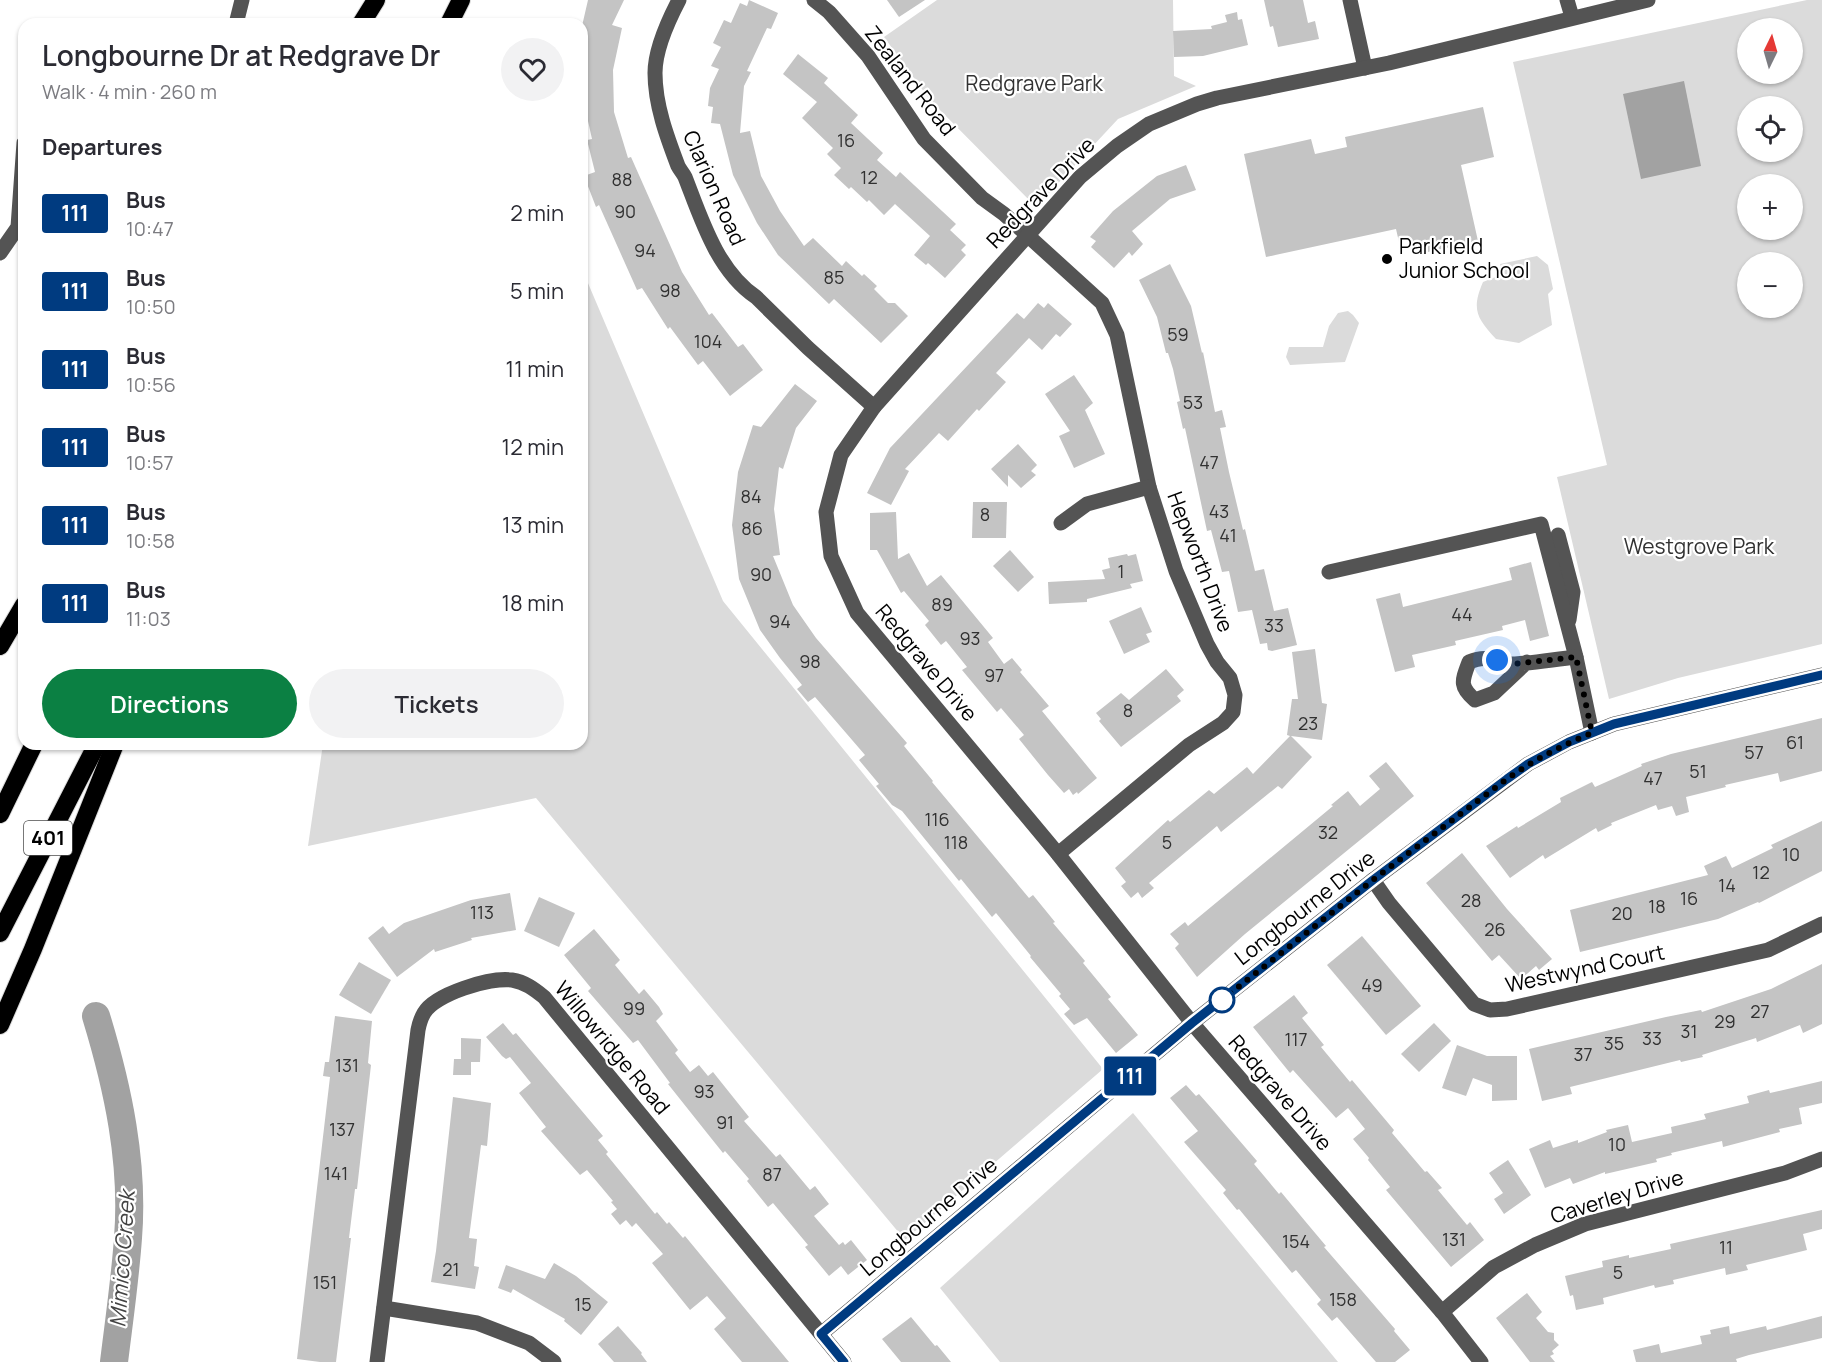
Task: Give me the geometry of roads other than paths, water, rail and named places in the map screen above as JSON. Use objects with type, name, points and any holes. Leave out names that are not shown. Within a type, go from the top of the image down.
[{"type":"highway","points":[[365,18],[376,0]]},
{"type":"highway","points":[[375,18],[383,0]]},
{"type":"highway","points":[[452,18],[461,0]]},
{"type":"highway","points":[[0,646],[18,615]]},
{"type":"highway","name":"401","points":[[0,814],[30,750]]},
{"type":"highway","name":"401","points":[[0,933],[94,750]]},
{"type":"highway","points":[[0,1025],[113,750]]},
{"type":"street","points":[[238,18],[243,0]]},
{"type":"street","name":"Clarion Road","points":[[679,0],[670,17],[656,61],[657,97],[662,122],[705,231],[724,262],[747,291],[874,406]]},
{"type":"street","name":"Zealand Road","points":[[814,0],[829,12],[868,57],[924,139],[982,198],[1004,214],[1026,235]]},
{"type":"street","points":[[1350,0],[1365,68]]},
{"type":"street","points":[[1567,0],[1572,17]]},
{"type":"street","name":"Redgrave Drive","points":[[1481,1362],[1442,1312],[1192,1023],[1058,854],[857,613],[831,556],[826,512],[841,455],[874,406],[1080,177],[1117,146],[1149,124],[1217,98],[1365,68],[1648,0]]},
{"type":"street","points":[[0,253],[18,227]]},
{"type":"street","name":"Hepworth Drive","points":[[1026,235],[1102,303],[1111,320],[1122,354],[1149,487],[1185,596],[1207,644],[1217,662],[1230,678],[1235,695],[1233,712],[1223,723],[1168,762],[1058,854]]},
{"type":"street","points":[[1061,523],[1087,504],[1149,487]]},
{"type":"street","points":[[1329,572],[1541,524],[1576,657],[1592,733]]},
{"type":"street","points":[[1558,534],[1572,592],[1568,625]]},
{"type":"street","points":[[1527,662],[1576,657]]},
{"type":"street","name":"Longbourne Drive","points":[[821,1334],[1192,1023],[1373,880],[1528,764],[1569,742],[1614,724],[1822,675]]},
{"type":"street","name":"Westwynd Court","points":[[1373,880],[1389,903],[1474,1004],[1490,1010],[1507,1009],[1768,950],[1822,924]]},
{"type":"street","name":"Willowridge Road","points":[[377,1362],[417,1030],[423,1013],[434,1001],[448,993],[498,979],[513,980],[529,985],[544,997],[844,1362]]},
{"type":"street","name":"Caverley Drive","points":[[1442,1312],[1494,1267],[1535,1245],[1585,1224],[1785,1173],[1822,1159]]},
{"type":"street","points":[[384,1308],[477,1323],[529,1343],[554,1362]]},
{"type":"waterway","name":"Mimico Creek","points":[[96,1016],[117,1098],[129,1182],[127,1254],[114,1362]]},
{"type":"waterway","points":[[123,1123],[131,1110]]},
{"type":"place","name":"Parkfield Junior School","points":[[1387,259]]},
{"type":"park label","name":"Redgrave Park","points":[[1034,84]]},
{"type":"park label","name":"Westgrove Park","points":[[1699,547]]}]
